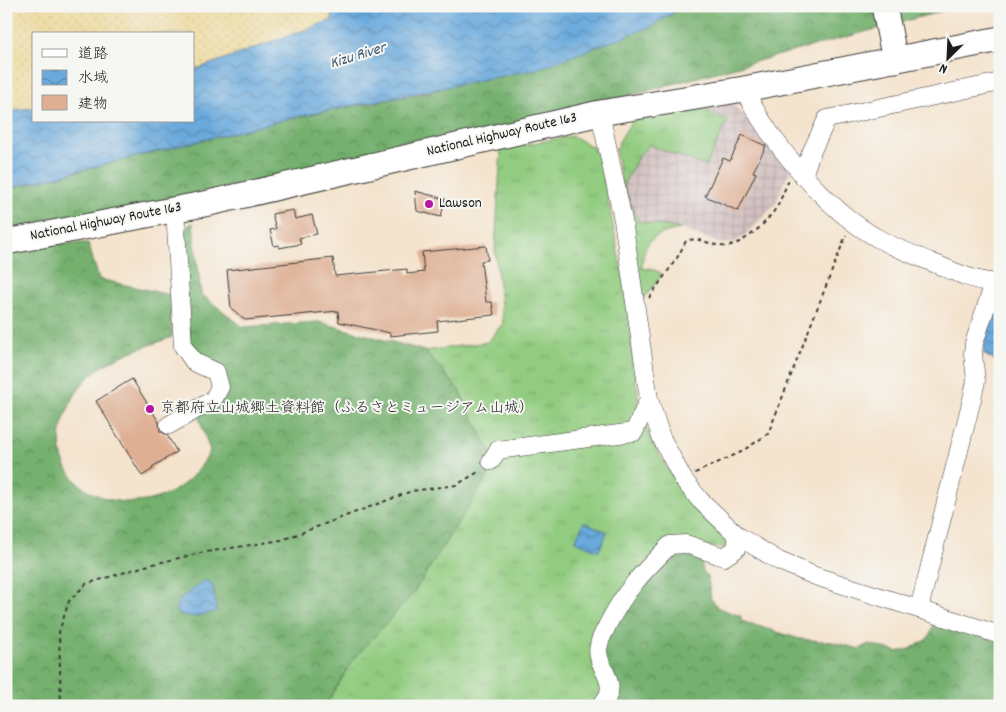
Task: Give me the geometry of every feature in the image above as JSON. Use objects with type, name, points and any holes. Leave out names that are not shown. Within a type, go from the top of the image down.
[{"type":"highway","points":[[884,6],[895,60]]},
{"type":"highway","name":"National Highway Route 163","points":[[6,242],[175,209],[600,112],[744,89],[1000,39]]},
{"type":"street","points":[[803,176],[810,154],[827,119],[1000,82]]},
{"type":"street","points":[[744,89],[756,113],[803,176],[852,221],[879,239],[952,271],[997,283],[974,343],[973,354],[976,381],[919,609]]},
{"type":"street","points":[[600,112],[623,220],[649,399],[661,437],[683,479],[712,513],[738,536],[779,561],[806,572],[1000,635]]},
{"type":"street","points":[[169,425],[213,400],[220,387],[216,372],[194,362],[183,346],[175,209]]},
{"type":"street","points":[[491,461],[498,450],[634,432],[649,399]]},
{"type":"street","points":[[600,706],[608,696],[610,685],[608,675],[600,659],[598,645],[614,613],[634,581],[670,545],[686,544],[724,557],[736,549],[738,536]]},
{"type":"path","points":[[637,311],[670,269],[686,241],[691,238],[722,246],[734,245],[744,239],[778,205],[789,179],[803,176]]},
{"type":"path","points":[[683,479],[710,464],[741,452],[764,438],[771,430],[852,221]]},
{"type":"path","points":[[60,706],[59,632],[69,601],[86,584],[145,566],[200,553],[282,540],[412,491],[456,485],[476,476],[491,461]]},
{"type":"shaded area","points":[[732,104],[775,146],[793,171],[787,176],[776,203],[743,237],[733,243],[721,244],[681,229],[638,221],[622,185],[640,154],[649,145],[728,120],[702,109]]},
{"type":"green space","points":[[685,6],[961,6],[543,119],[6,236],[6,189],[296,117],[425,93],[648,28]]},
{"type":"green space","points":[[702,109],[728,120],[706,166],[649,145],[640,154],[623,185],[638,221],[681,229],[657,236],[648,244],[642,269],[650,268],[661,273],[661,276],[642,301],[615,148],[619,147],[618,143],[633,119]]},
{"type":"green space","points":[[572,136],[593,147],[594,152],[599,151],[624,284],[640,412],[650,438],[668,470],[694,507],[727,537],[724,549],[704,545],[607,706],[325,706],[354,659],[414,592],[459,390],[425,351],[488,342],[503,323],[495,251],[501,149]]},
{"type":"green space","points":[[193,223],[201,294],[243,327],[319,322],[425,351],[459,390],[496,463],[414,592],[354,659],[325,706],[6,706],[6,250],[68,243],[88,243],[99,279],[170,295],[172,337],[123,355],[104,365],[91,375],[71,402],[60,439],[66,466],[82,486],[106,498],[134,502],[163,496],[189,479],[210,451],[198,415],[222,394],[191,355],[182,235],[186,227]]},
{"type":"green space","points":[[670,548],[700,552],[702,569],[708,578],[711,599],[718,608],[741,616],[741,621],[800,639],[832,642],[860,649],[869,644],[898,652],[910,649],[926,640],[930,635],[934,621],[1000,642],[1000,706],[607,706],[603,641]]},
{"type":"sand","points":[[6,6],[332,6],[332,20],[195,70],[195,32],[32,32],[32,108],[6,111]]},
{"type":"water","name":"Kizu River","points":[[332,6],[685,6],[648,28],[537,69],[296,117],[6,189],[6,111],[32,108],[32,122],[195,122],[195,70],[332,20]]},
{"type":"water","points":[[998,296],[1000,296],[1000,364],[985,355],[983,350]]},
{"type":"water","points":[[584,522],[607,532],[599,551],[575,541]]},
{"type":"water","points":[[204,581],[209,581],[213,587],[217,611],[193,617],[178,614],[175,609],[181,598]]},
{"type":"building","points":[[742,135],[766,146],[753,172],[756,173],[738,211],[705,196],[723,158],[730,161]]},
{"type":"building","name":"Lawson","points":[[415,191],[445,199],[441,217],[417,211]]},
{"type":"building","points":[[293,210],[295,219],[312,215],[317,234],[299,238],[301,244],[279,248],[279,245],[274,246],[270,230],[276,229],[272,214]]},
{"type":"building","points":[[486,246],[488,260],[481,261],[486,302],[492,302],[494,315],[437,321],[438,331],[390,336],[390,333],[339,322],[338,311],[245,320],[231,308],[227,270],[333,258],[335,276],[407,269],[407,274],[424,272],[422,252]]},
{"type":"building","points":[[132,379],[159,422],[160,431],[167,435],[177,452],[152,467],[153,469],[142,476],[96,401]]},
{"type":"place","name":"Lawson","points":[[429,204]]},
{"type":"place","name":"京都府立山城郷土資料館（ふるさとミュージアム山城）","points":[[150,409]]}]
